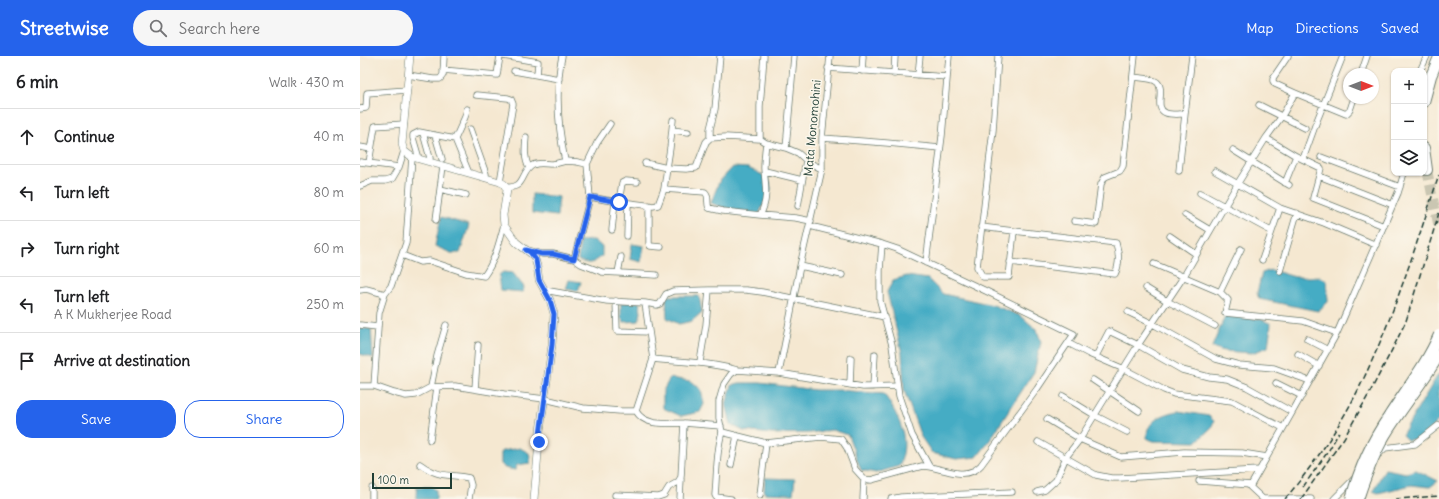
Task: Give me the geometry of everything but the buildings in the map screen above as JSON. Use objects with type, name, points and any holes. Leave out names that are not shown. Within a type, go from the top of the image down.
[{"type":"highway","points":[[1427,91],[1439,57]]},
{"type":"highway","points":[[1351,499],[1360,470],[1368,452],[1388,417],[1426,361],[1439,335]]},
{"type":"highway","points":[[1358,499],[1374,457],[1388,430],[1439,355]]},
{"type":"street","points":[[360,186],[372,181],[392,180],[399,167],[404,151],[402,144],[410,56]]},
{"type":"street","points":[[408,75],[437,79],[442,77],[444,56]]},
{"type":"street","points":[[443,70],[497,75],[502,56],[538,62],[537,75]]},
{"type":"street","points":[[562,56],[558,94],[560,139],[565,161]]},
{"type":"street","points":[[710,138],[720,56]]},
{"type":"street","points":[[760,139],[760,106],[764,56]]},
{"type":"street","points":[[786,148],[794,56]]},
{"type":"street","name":"Mata Monomohini","points":[[779,373],[795,298],[800,266],[811,223],[822,169],[822,138],[830,56]]},
{"type":"street","points":[[862,71],[863,56]]},
{"type":"street","points":[[894,74],[895,56]]},
{"type":"street","points":[[918,75],[920,56]]},
{"type":"street","points":[[926,263],[940,148],[949,56]]},
{"type":"street","points":[[998,56],[993,130],[977,267],[983,277],[1009,277],[1014,231]]},
{"type":"street","points":[[1074,221],[1096,224],[1101,184],[1104,177],[1120,172],[1123,166],[1135,56]]},
{"type":"street","points":[[1179,171],[1192,56]]},
{"type":"street","points":[[1288,56],[1273,78],[1275,84],[1346,114],[1350,110],[1352,104]]},
{"type":"street","points":[[1303,159],[1343,56]]},
{"type":"street","points":[[1363,68],[1367,56]]},
{"type":"street","points":[[1421,68],[1427,56]]},
{"type":"street","points":[[828,68],[947,77]]},
{"type":"street","points":[[514,71],[559,79]]},
{"type":"street","points":[[1133,77],[1159,83],[1160,107],[1166,113],[1185,114]]},
{"type":"street","points":[[360,109],[366,108],[367,93],[407,90]]},
{"type":"street","points":[[1041,499],[1039,492],[1046,490],[1056,480],[1066,457],[1080,439],[1138,345],[1184,276],[1238,183],[1266,138],[1282,116],[1295,93]]},
{"type":"street","points":[[402,255],[420,262],[430,261],[466,273],[484,276],[490,268],[504,225],[503,220],[506,195],[503,184],[513,104],[511,99],[508,98],[476,95]]},
{"type":"street","points":[[1259,105],[1305,128]]},
{"type":"street","points":[[467,109],[466,117],[455,139],[469,173]]},
{"type":"street","points":[[590,197],[649,206],[658,205],[664,189],[673,120]]},
{"type":"street","points":[[369,163],[375,126],[404,124]]},
{"type":"street","points":[[574,259],[590,197],[587,164],[597,142],[610,124]]},
{"type":"street","points":[[470,129],[486,174],[486,178]]},
{"type":"street","points":[[672,130],[688,132]]},
{"type":"street","points":[[403,134],[413,135],[420,132],[455,139]]},
{"type":"street","points":[[423,133],[430,158]]},
{"type":"street","points":[[374,386],[379,313],[385,294],[391,286],[406,243],[415,156],[413,135]]},
{"type":"street","points":[[435,135],[443,163],[436,220]]},
{"type":"street","points":[[526,137],[525,154],[529,168]]},
{"type":"street","points":[[645,163],[667,168],[696,168],[706,142],[710,138],[726,137],[760,139],[766,143],[798,153],[806,160],[822,169]]},
{"type":"street","points":[[822,138],[940,148]]},
{"type":"street","points":[[1266,138],[1296,156],[1321,168],[1312,198],[1384,226]]},
{"type":"street","points":[[760,215],[764,208],[766,198],[766,143]]},
{"type":"street","points":[[360,147],[371,149]]},
{"type":"street","points":[[1232,150],[1287,184],[1296,156]]},
{"type":"street","points":[[404,151],[415,156],[443,163],[512,187],[518,186],[529,168],[534,164],[552,164],[565,161],[587,164]]},
{"type":"street","points":[[1321,157],[1400,186]]},
{"type":"street","points":[[798,206],[806,160]]},
{"type":"street","points":[[360,162],[399,167]]},
{"type":"street","points":[[765,171],[802,180]]},
{"type":"street","points":[[1215,171],[1280,208],[1352,234],[1376,245]]},
{"type":"street","points":[[1319,176],[1393,205]]},
{"type":"street","points":[[1311,499],[1263,499],[1250,487],[1337,333],[1393,205],[1403,176]]},
{"type":"street","points":[[612,230],[622,183],[626,181],[637,182]]},
{"type":"street","points":[[440,189],[466,195]]},
{"type":"street","points":[[664,189],[705,192],[708,195],[707,205],[709,208],[723,211],[796,218],[897,249],[1074,334],[1070,344],[981,465],[972,472],[949,471],[929,466],[922,466],[871,480],[864,479],[855,470],[847,448],[841,439],[821,437],[766,443],[722,432]]},
{"type":"street","points":[[1200,193],[1271,231]]},
{"type":"street","points":[[627,236],[628,203]]},
{"type":"street","points":[[649,206],[649,243],[650,246],[661,247]]},
{"type":"street","points":[[1262,260],[1280,208]]},
{"type":"street","points":[[1280,271],[1297,213]]},
{"type":"street","points":[[1185,215],[1210,230]]},
{"type":"street","points":[[504,225],[516,242],[530,252],[536,260],[539,280],[552,304],[554,320],[540,430],[534,499]]},
{"type":"street","points":[[981,227],[1116,243],[1119,253],[1115,274],[1010,262]]},
{"type":"street","points":[[1170,236],[1196,254]]},
{"type":"street","points":[[882,244],[880,301],[892,345],[899,396],[912,435],[929,466]]},
{"type":"street","points":[[526,250],[574,259],[581,264],[602,272],[656,275]]},
{"type":"street","points":[[1220,292],[1242,250]]},
{"type":"street","points":[[618,273],[621,257]]},
{"type":"street","points":[[1154,264],[1220,292],[1228,300],[1225,313],[1303,321],[1337,333]]},
{"type":"street","points":[[800,266],[842,275]]},
{"type":"street","points":[[1146,288],[1167,301],[1215,326]]},
{"type":"street","points":[[360,290],[366,289],[385,294]]},
{"type":"street","points":[[544,290],[607,301],[657,305],[660,304],[666,294],[673,291],[746,290],[795,298],[884,317]]},
{"type":"street","points":[[700,362],[706,324],[709,290]]},
{"type":"street","points":[[616,301],[617,332],[649,332]]},
{"type":"street","points":[[636,411],[653,359],[645,303]]},
{"type":"street","points":[[1128,312],[1216,359],[1239,365],[1274,368],[1310,381]]},
{"type":"street","points":[[360,325],[377,327]]},
{"type":"street","points":[[431,387],[437,356],[446,325]]},
{"type":"street","points":[[1096,356],[1109,331],[1138,345],[1182,370],[1209,377],[1227,379],[1247,387],[1292,412]]},
{"type":"street","points":[[1307,339],[1328,350]]},
{"type":"street","points":[[1070,344],[1089,354],[1124,368],[1169,392],[1232,401],[1244,406],[1282,428]]},
{"type":"street","points":[[475,389],[478,345]]},
{"type":"street","points":[[873,387],[875,354]]},
{"type":"street","points":[[1298,354],[1319,366]]},
{"type":"street","points":[[850,385],[852,358]]},
{"type":"street","points":[[653,359],[700,362],[738,370],[779,373],[850,385],[873,387],[898,386]]},
{"type":"street","points":[[731,499],[716,497],[715,495],[719,442],[722,432],[719,418],[719,401],[724,384],[731,374],[738,370]]},
{"type":"street","points":[[1093,380],[1139,411]]},
{"type":"street","points":[[1276,383],[1302,396]]},
{"type":"street","points":[[360,386],[374,386],[406,396],[416,395],[431,387],[455,386],[545,398],[583,408],[636,411]]},
{"type":"street","points":[[430,440],[437,387]]},
{"type":"street","points":[[1063,396],[1094,415],[1127,432]]},
{"type":"street","points":[[636,411],[640,417],[654,423],[684,423],[721,426]]},
{"type":"street","points":[[1047,419],[1080,439],[1121,457],[1190,452],[1242,453],[1267,457]]},
{"type":"street","points":[[680,499],[684,423]]},
{"type":"street","points":[[1334,499],[1384,448],[1415,444],[1439,425]]},
{"type":"street","points":[[731,465],[737,436]]},
{"type":"street","points":[[1038,442],[1096,475],[1111,478],[1259,470]]},
{"type":"street","points":[[760,495],[766,443]]},
{"type":"street","points":[[420,464],[435,473],[469,478],[471,485],[469,499]]},
{"type":"street","points":[[615,495],[662,497],[669,487],[678,482],[681,477]]},
{"type":"street","points":[[863,499],[864,479]]},
{"type":"street","points":[[1199,481],[1251,485]]},
{"type":"street","points":[[372,488],[372,499]]},
{"type":"street","points":[[891,499],[902,497],[1012,492]]},
{"type":"water","points":[[733,167],[748,168],[767,177],[771,189],[758,216],[737,213],[711,203],[719,182]]},
{"type":"water","points":[[532,194],[559,197],[557,216],[532,213]]},
{"type":"water","points":[[441,217],[469,225],[460,253],[451,253],[435,246]]},
{"type":"water","points":[[594,240],[602,247],[602,256],[596,261],[590,263],[585,263],[578,260],[580,241]]},
{"type":"water","points":[[632,244],[644,246],[641,262],[630,259]]},
{"type":"water","points":[[1271,270],[1295,277],[1320,277],[1327,281],[1328,302],[1318,311],[1259,299],[1257,293],[1262,273]]},
{"type":"water","points":[[503,272],[513,273],[524,287],[523,292],[501,290],[499,275]]},
{"type":"water","points":[[907,276],[928,279],[943,294],[993,305],[1021,316],[1037,330],[1041,342],[1034,372],[988,443],[977,457],[956,459],[932,453],[921,437],[904,390],[902,353],[887,292],[893,280]]},
{"type":"water","points":[[569,280],[581,282],[578,291],[566,289]]},
{"type":"water","points":[[666,296],[699,296],[702,312],[692,321],[679,324],[667,318]]},
{"type":"water","points":[[639,302],[641,312],[639,321],[624,322],[621,318],[621,303]]},
{"type":"water","points":[[1225,316],[1261,319],[1271,324],[1268,347],[1252,353],[1224,351],[1212,347]]},
{"type":"water","points":[[360,328],[371,329],[373,358],[360,354]]},
{"type":"water","points":[[1439,373],[1439,420],[1420,439],[1407,440],[1402,435]]},
{"type":"water","points":[[670,378],[690,381],[701,389],[704,404],[700,412],[681,416],[663,408],[663,391]]},
{"type":"water","points":[[739,383],[760,383],[816,390],[840,390],[884,394],[902,428],[904,447],[899,466],[876,473],[861,470],[848,435],[832,430],[809,433],[772,434],[744,431],[731,425],[726,404],[732,385]]},
{"type":"water","points":[[1178,411],[1209,416],[1214,421],[1211,428],[1196,442],[1153,441],[1147,438],[1147,432],[1153,422],[1162,416]]},
{"type":"water","points":[[520,448],[529,453],[530,463],[517,465],[515,470],[505,468],[500,464],[500,454],[502,451]]},
{"type":"water","points":[[1385,469],[1406,473],[1416,470],[1438,481],[1430,487],[1411,485],[1378,493],[1373,491]]},
{"type":"water","points":[[765,478],[795,479],[793,494],[764,493]]},
{"type":"water","points":[[417,487],[432,487],[436,490],[436,499],[416,499]]},
{"type":"tunnel","points":[[1427,170],[1439,228]]},
{"type":"railway","points":[[1285,499],[1314,462],[1331,436],[1348,409],[1368,369],[1402,287],[1439,175]]},
{"type":"railway","points":[[1301,499],[1344,438],[1394,346],[1406,321],[1439,213]]},
{"type":"railway","points":[[1303,487],[1329,450],[1339,432]]},
{"type":"railway","points":[[1395,499],[1439,496]]},
{"type":"route","points":[[539,442],[552,345],[554,314],[550,300],[539,280],[536,260],[530,252],[526,250],[574,259],[590,197],[619,202]]}]
